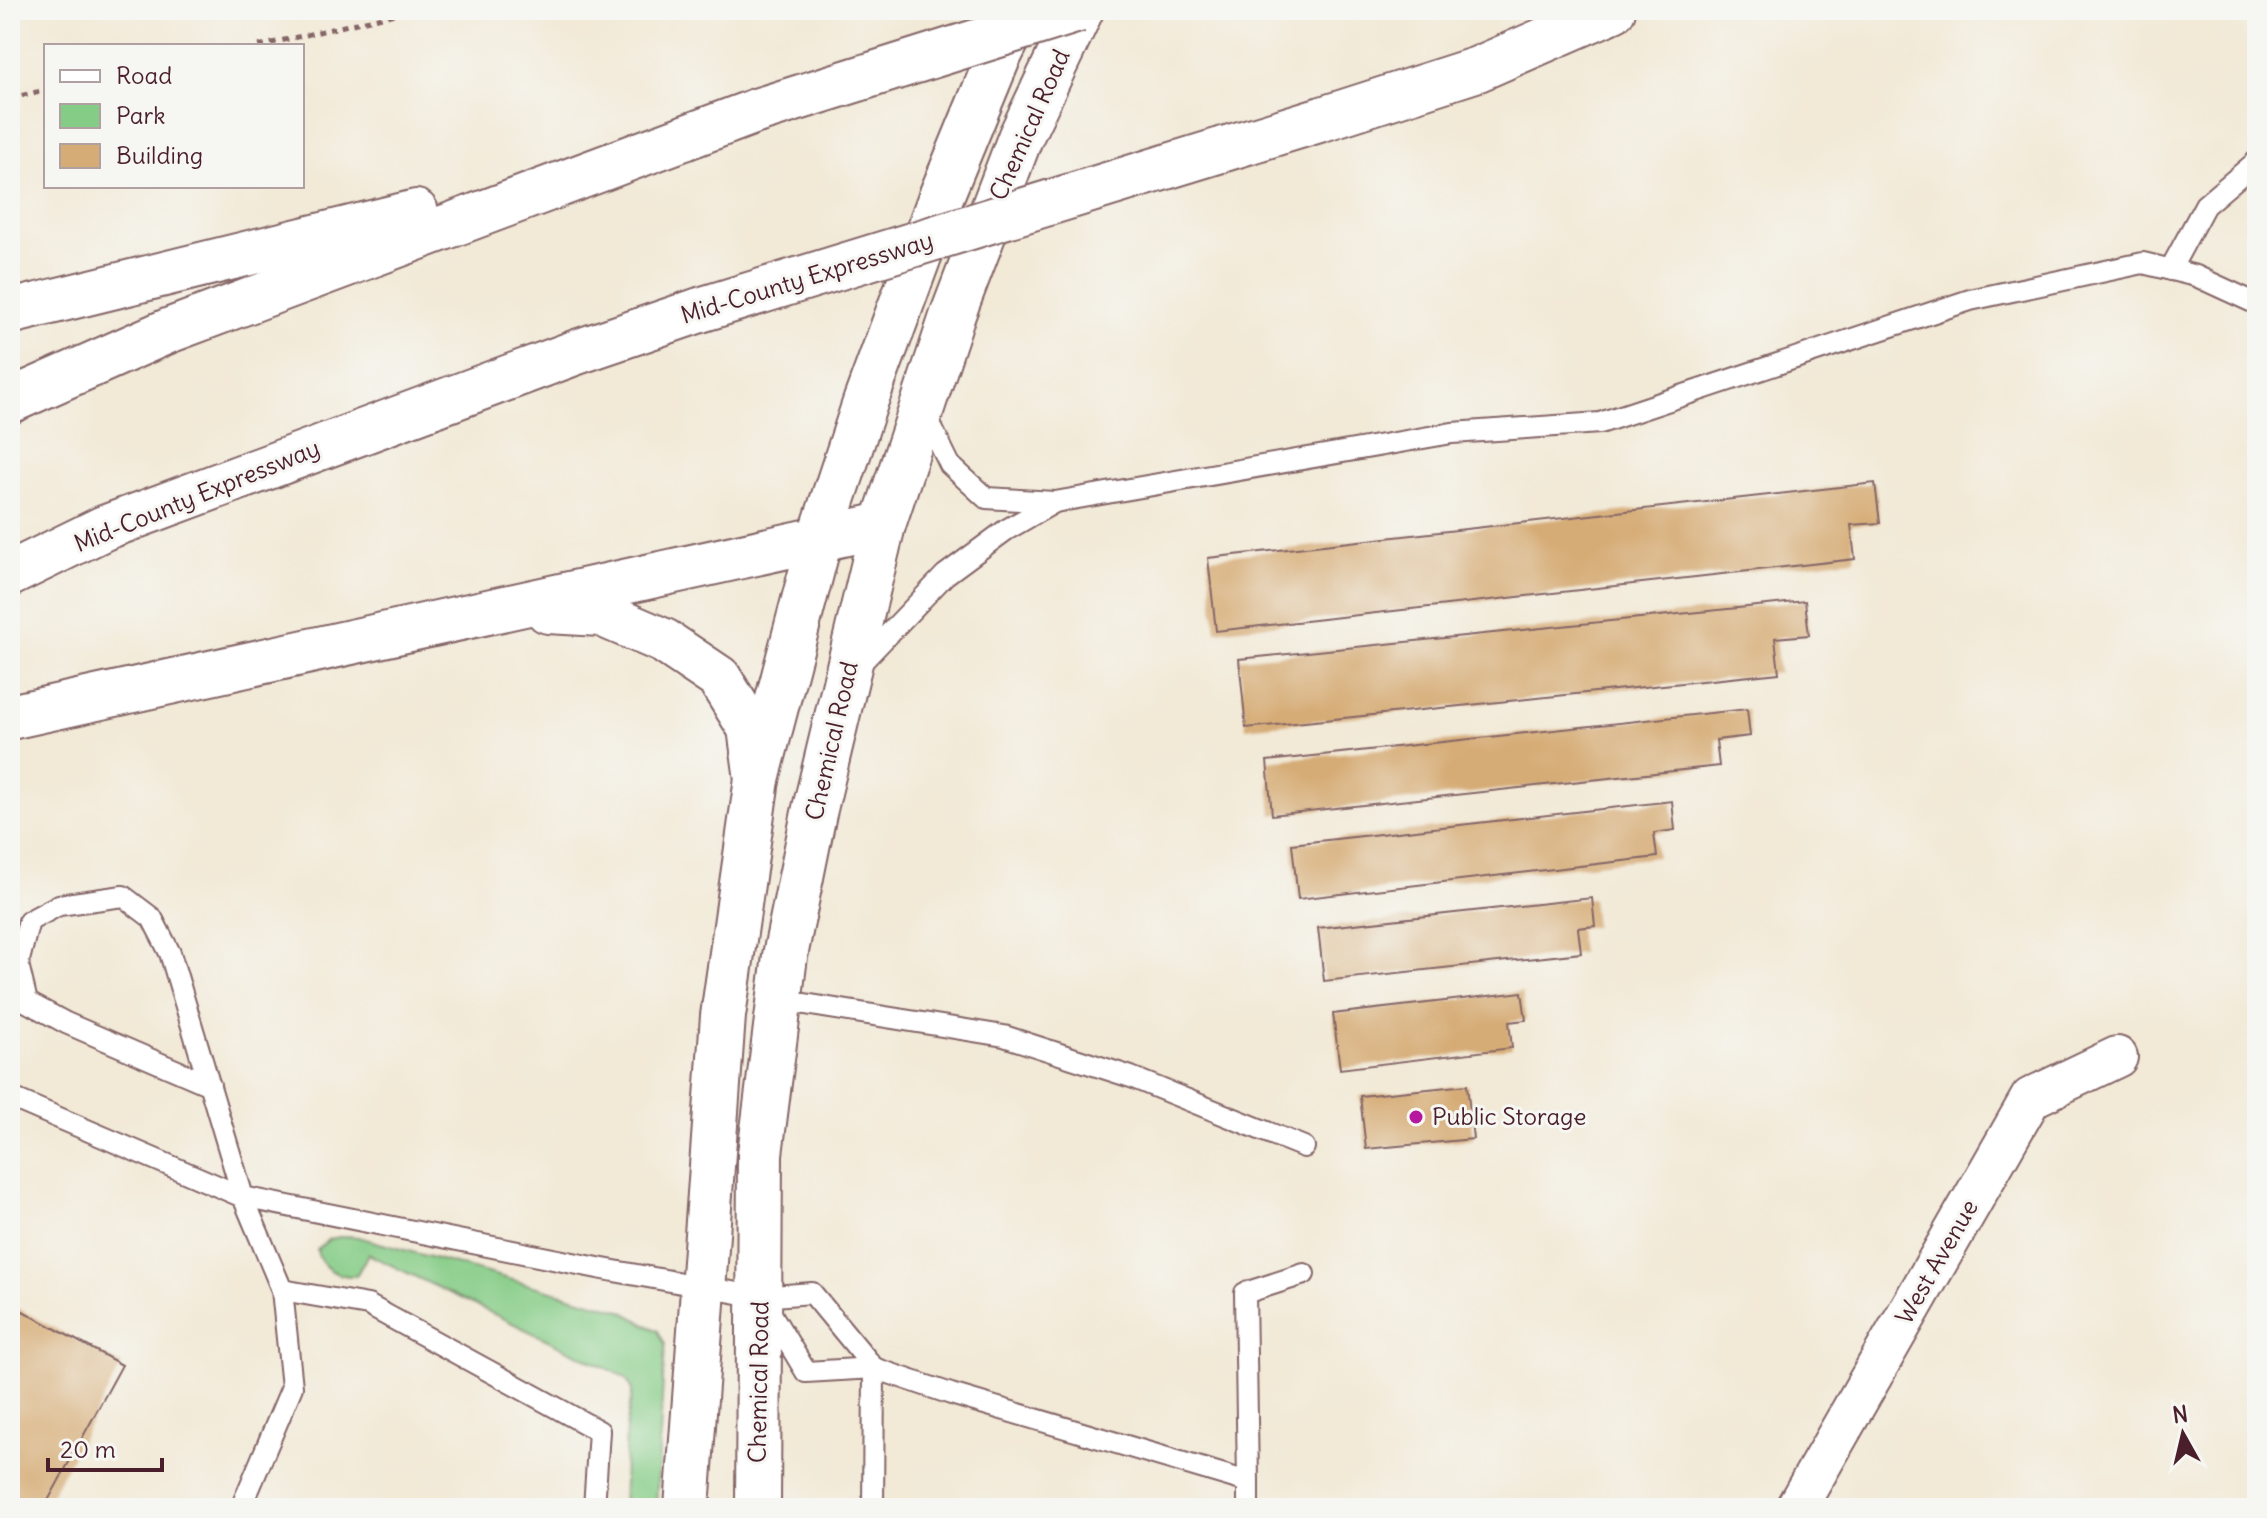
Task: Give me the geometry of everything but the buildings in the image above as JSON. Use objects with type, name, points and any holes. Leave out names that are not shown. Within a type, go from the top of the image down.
[{"type":"main road","points":[[687,1508],[723,1016],[757,779],[820,539],[866,400],[940,199],[998,58],[1022,10]]},
{"type":"main road","points":[[10,401],[168,331],[609,164],[756,111],[1079,10]]},
{"type":"main road","name":"Chemical Road","points":[[758,1508],[760,1154],[785,956],[883,525],[953,314],[1020,138],[1079,10]]},
{"type":"main road","name":"Mid-County Expressway","points":[[10,574],[119,523],[562,358],[700,310],[1478,69],[1613,10]]},
{"type":"main road","points":[[10,312],[609,164]]},
{"type":"main road","points":[[10,717],[883,525]]},
{"type":"main road","points":[[506,608],[601,614],[664,641],[719,678],[750,728],[757,779]]},
{"type":"street","name":"West Avenue","points":[[1796,1508],[2031,1098],[2117,1057]]},
{"type":"lane","points":[[2170,270],[2205,205],[2257,161]]},
{"type":"lane","points":[[923,408],[950,465],[986,498],[1055,502],[1452,433],[1600,423],[1970,300],[2143,263],[2196,276],[2257,304]]},
{"type":"lane","points":[[847,677],[945,575],[1006,530],[1055,502]]},
{"type":"lane","points":[[210,1085],[66,1023],[27,1002],[18,964],[29,921],[59,905],[123,896],[152,918],[170,953],[210,1085],[243,1197],[282,1290],[292,1387],[241,1508]]},
{"type":"lane","points":[[780,1000],[1004,1036],[1131,1077],[1304,1147]]},
{"type":"lane","points":[[10,1097],[243,1197],[760,1297],[812,1293],[874,1368],[873,1508]]},
{"type":"lane","points":[[1248,1508],[1245,1293],[1304,1274]]},
{"type":"lane","points":[[282,1290],[368,1305],[599,1431],[594,1508]]},
{"type":"lane","points":[[760,1297],[806,1372],[874,1368],[951,1394],[1248,1482]]},
{"type":"path","points":[[268,44],[412,10]]},
{"type":"path","points":[[10,98],[44,90]]},
{"type":"green space","points":[[346,1236],[620,1310],[658,1331],[665,1344],[656,1508],[623,1508],[626,1428],[632,1394],[625,1377],[368,1254],[356,1276],[336,1273],[322,1262],[317,1250],[329,1239]]},
{"type":"place","name":"Public Storage","points":[[1416,1117]]}]
